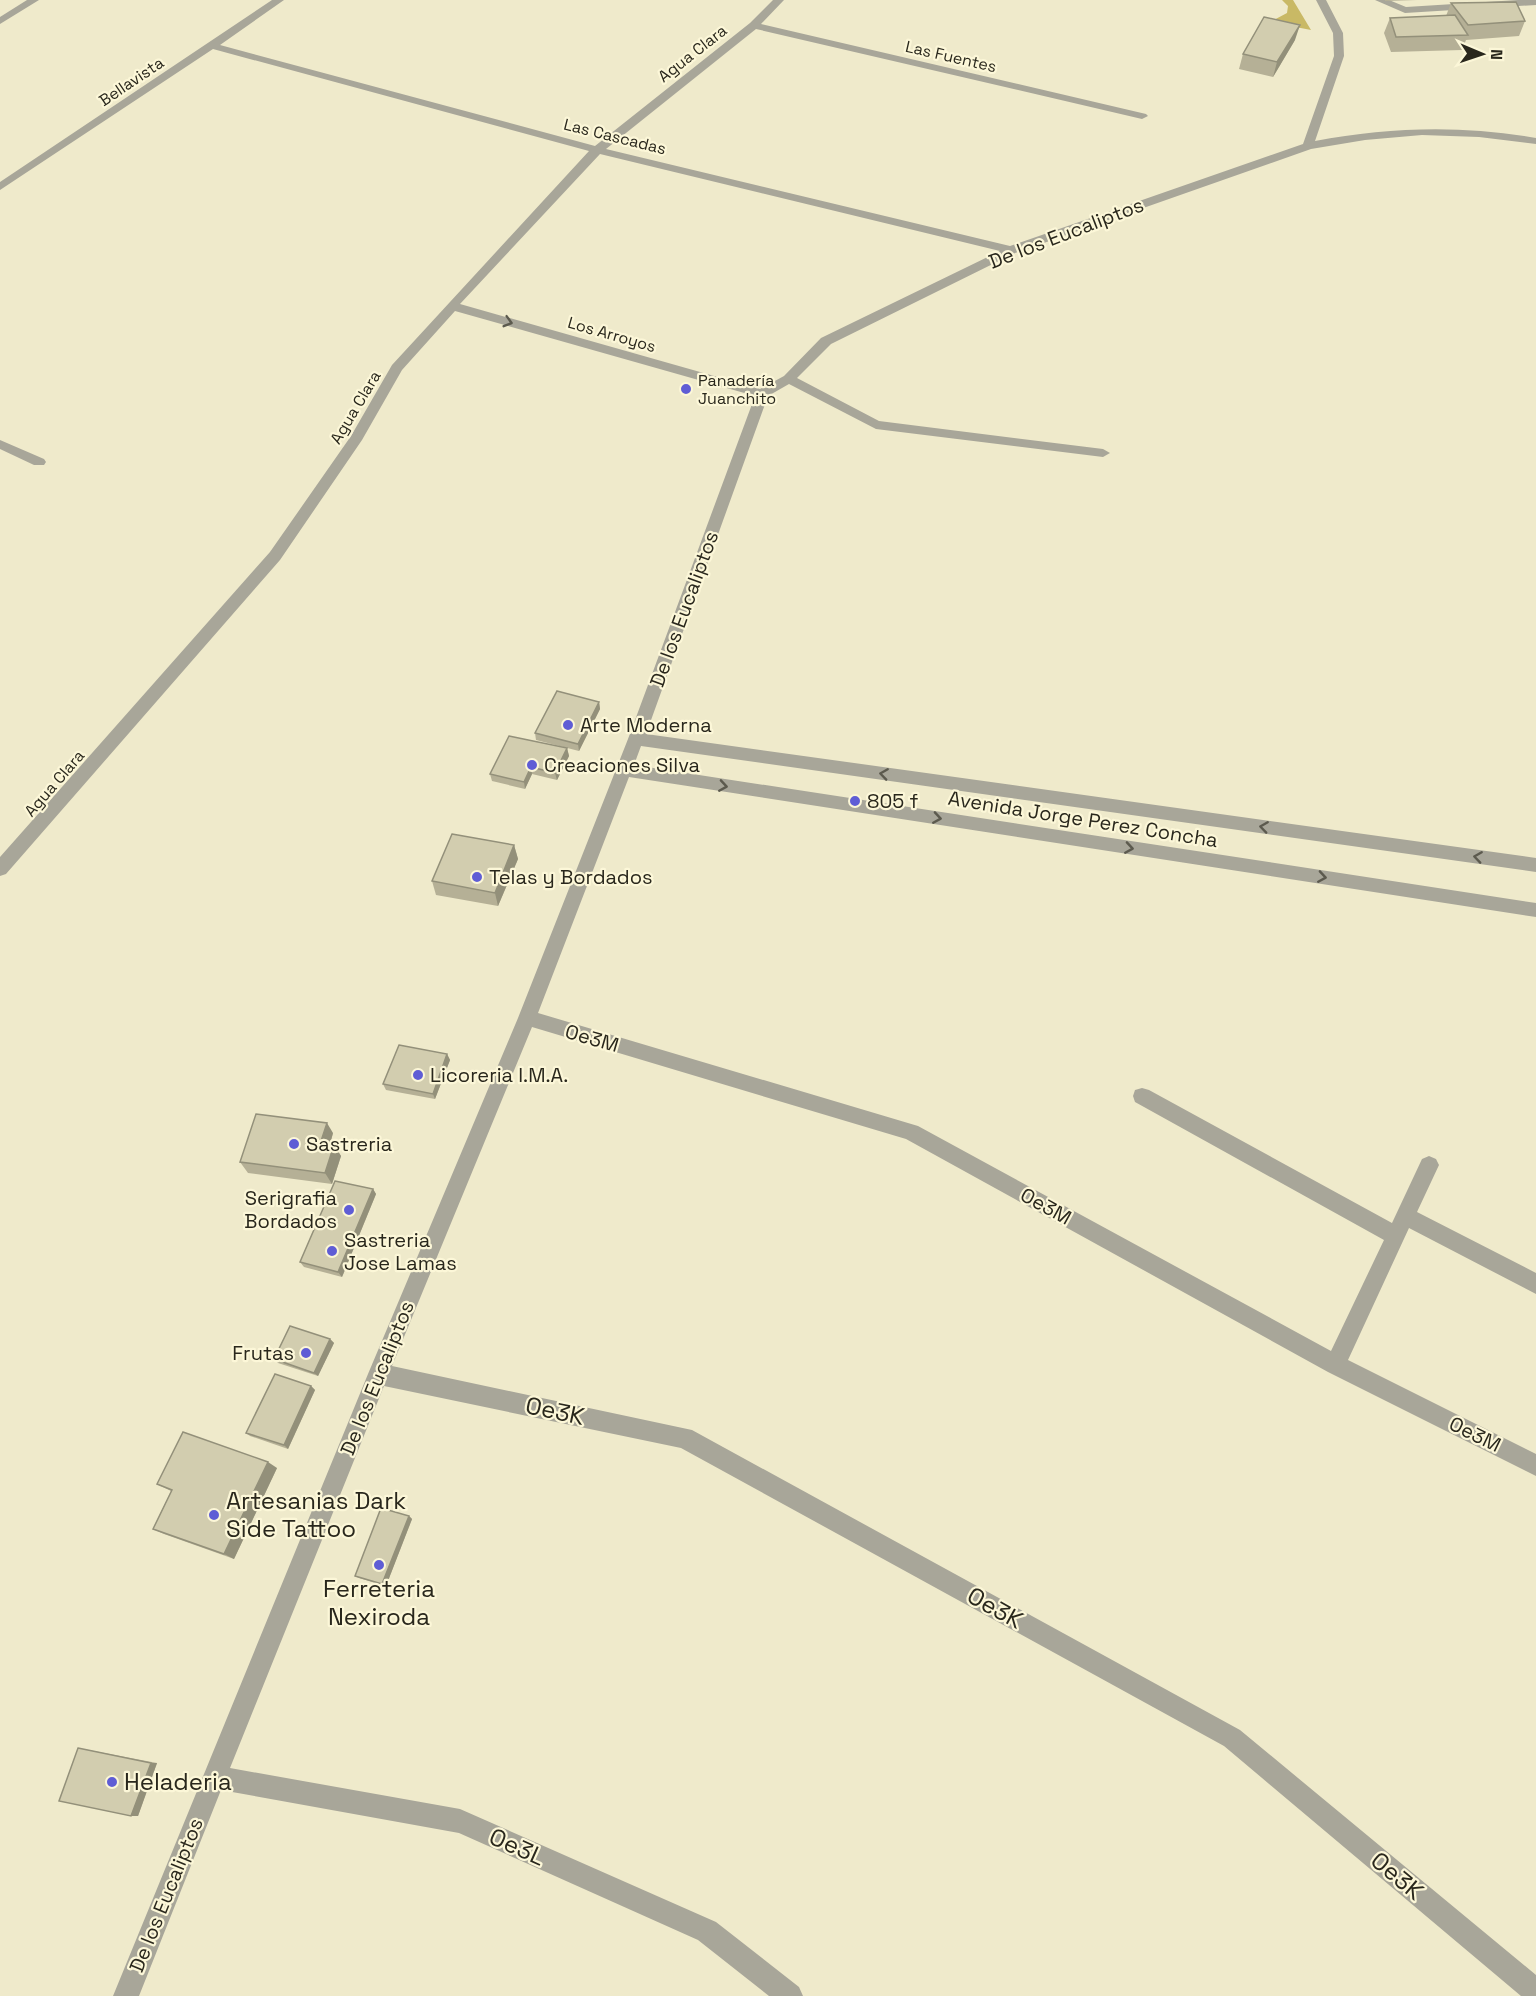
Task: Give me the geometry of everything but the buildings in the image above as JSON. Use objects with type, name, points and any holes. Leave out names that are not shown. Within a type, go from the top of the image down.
[{"type":"street","points":[[0,21],[34,0]]},
{"type":"street","name":"Bellavista","points":[[0,187],[279,0]]},
{"type":"street","name":"Agua Clara","points":[[0,869],[275,556],[357,437],[397,368],[452,306],[597,150],[754,25],[778,0]]},
{"type":"street","points":[[1308,146],[1339,56],[1338,33],[1321,0]]},
{"type":"street","points":[[1380,0],[1406,10],[1535,2]]},
{"type":"street","name":"Las Fuentes","points":[[754,25],[1142,116]]},
{"type":"street","name":"Las Cascadas","points":[[213,46],[597,150],[1011,250]]},
{"type":"street","name":"De los Eucaliptos","points":[[126,1996],[378,1374],[527,1018],[636,739],[762,394],[789,379],[826,341],[1011,250],[1308,146],[1353,137],[1410,133],[1504,134],[1536,141]]},
{"type":"street","name":"Los Arroyos","points":[[452,306],[762,394]]},
{"type":"street","points":[[789,379],[876,425],[1103,453]]},
{"type":"street","points":[[0,444],[39,462]]},
{"type":"street","name":"Avenida Jorge Perez Concha","points":[[636,739],[1536,865]]},
{"type":"street","name":"Avenida Jorge Perez Concha","points":[[624,770],[1536,910]]},
{"type":"street","name":"Oe3M","points":[[527,1018],[911,1132],[1335,1365],[1536,1465]]},
{"type":"street","points":[[1142,1096],[1396,1236]]},
{"type":"street","points":[[1335,1365],[1429,1165]]},
{"type":"street","points":[[1406,1216],[1536,1284]]},
{"type":"street","name":"Oe3K","points":[[378,1374],[684,1438],[1232,1738],[1536,1992]]},
{"type":"street","name":"Oe3L","points":[[214,1777],[460,1821],[707,1931],[790,1996]]},
{"type":"shaded area","points":[[1282,0],[1293,0],[1311,30],[1270,22],[1287,13],[1288,6]]},
{"type":"place","name":"Panadería Juanchito","points":[[686,389]]},
{"type":"place","name":"Arte Moderna","points":[[568,725]]},
{"type":"place","name":"Creaciones Silva","points":[[532,765]]},
{"type":"place","name":"805 f","points":[[855,801]]},
{"type":"place","name":"Telas y Bordados","points":[[477,877]]},
{"type":"place","name":"Licoreria I.M.A.","points":[[418,1075]]},
{"type":"place","name":"Sastreria","points":[[294,1144]]},
{"type":"place","name":"Serigrafia Bordados","points":[[349,1210]]},
{"type":"place","name":"Sastreria Jose Lamas","points":[[332,1251]]},
{"type":"place","name":"Frutas","points":[[306,1353]]},
{"type":"place","name":"Artesanias Dark Side Tattoo","points":[[214,1515]]},
{"type":"place","name":"Ferreteria Nexiroda","points":[[379,1565]]},
{"type":"place","name":"Heladeria","points":[[112,1782]]}]
